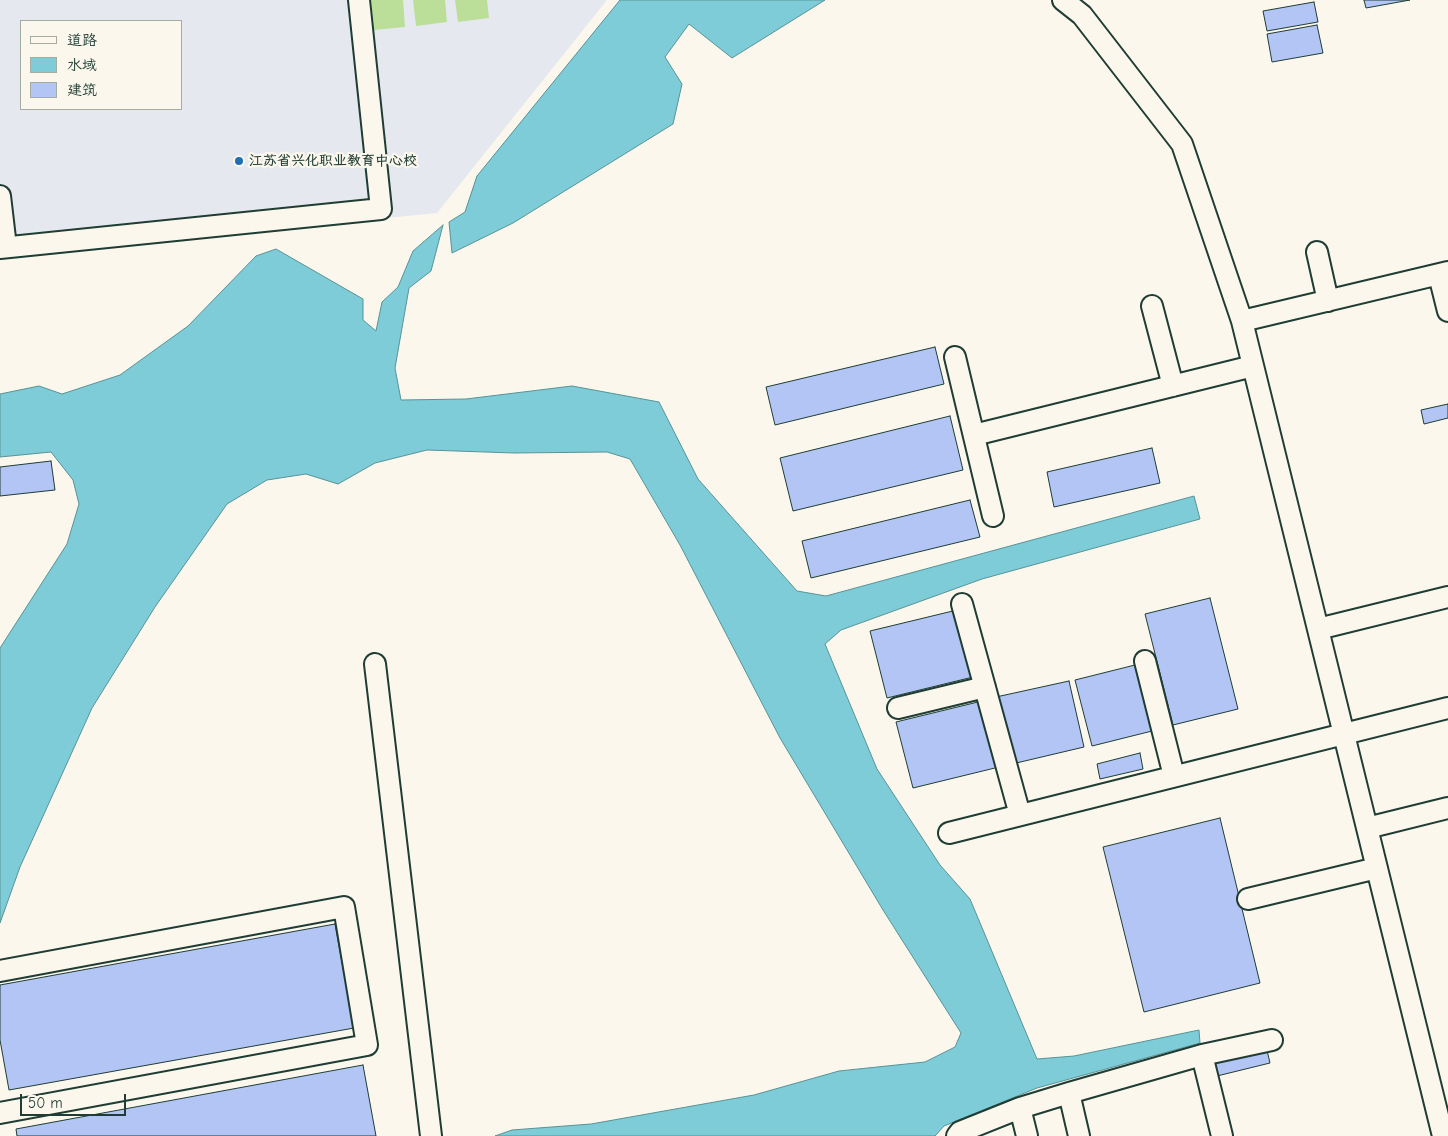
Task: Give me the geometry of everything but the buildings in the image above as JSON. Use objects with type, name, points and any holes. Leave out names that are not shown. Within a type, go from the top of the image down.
[{"type":"street","points":[[0,196],[3,248],[381,209],[359,0]]},
{"type":"street","points":[[1063,0],[1082,15],[1182,144],[1242,321],[1443,1136]]},
{"type":"street","points":[[1316,252],[1328,301]]},
{"type":"street","points":[[1242,321],[1444,274],[1448,311]]},
{"type":"street","points":[[1152,306],[1172,386]]},
{"type":"street","points":[[955,357],[993,516]]},
{"type":"street","points":[[974,436],[1253,366]]},
{"type":"street","points":[[1318,629],[1448,597]]},
{"type":"street","points":[[962,604],[1020,815]]},
{"type":"street","points":[[1145,661],[1174,776]]},
{"type":"street","points":[[375,664],[431,1136]]},
{"type":"street","points":[[898,708],[985,687]]},
{"type":"street","points":[[949,833],[1448,708]]},
{"type":"street","points":[[1367,828],[1448,808]]},
{"type":"street","points":[[1248,899],[1377,868]]},
{"type":"street","points":[[0,971],[344,907],[366,1046],[0,1113]]},
{"type":"street","points":[[957,1136],[960,1132],[1020,1108],[1069,1093],[1202,1055],[1272,1040]]},
{"type":"street","points":[[1202,1055],[1222,1136]]},
{"type":"street","points":[[1069,1093],[1079,1136]]},
{"type":"street","points":[[1020,1108],[1027,1136]]},
{"type":"shaded area","name":"江苏省兴化职业教育中心校","points":[[0,0],[607,0],[437,213],[0,257]]},
{"type":"green space","points":[[371,0],[403,0],[405,27],[374,30]]},
{"type":"green space","points":[[413,0],[445,0],[447,22],[416,26]]},
{"type":"green space","points":[[455,0],[487,0],[489,18],[458,22]]},
{"type":"water","points":[[620,0],[825,0],[732,58],[689,24],[665,57],[682,84],[673,124],[513,223],[452,253],[449,222],[465,212],[477,176]]},
{"type":"water","points":[[443,225],[431,271],[409,288],[395,368],[401,400],[466,399],[572,386],[659,402],[698,479],[797,591],[826,596],[1194,496],[1200,519],[982,579],[841,630],[825,644],[877,769],[940,865],[970,899],[1037,1059],[1074,1056],[1199,1030],[1200,1043],[1037,1088],[944,1126],[935,1136],[495,1136],[512,1130],[591,1124],[754,1095],[839,1071],[925,1062],[955,1047],[961,1033],[883,910],[780,738],[680,545],[630,459],[607,452],[514,453],[427,450],[375,463],[338,484],[306,474],[267,480],[227,504],[155,607],[92,708],[20,867],[0,923],[0,648],[67,544],[79,504],[73,480],[51,452],[0,457],[0,394],[39,386],[62,394],[120,375],[188,326],[256,256],[276,249],[363,299],[363,320],[376,331],[382,302],[398,287],[413,251]]},
{"type":"place","name":"江苏省兴化职业教育中心校","points":[[239,161]]}]
